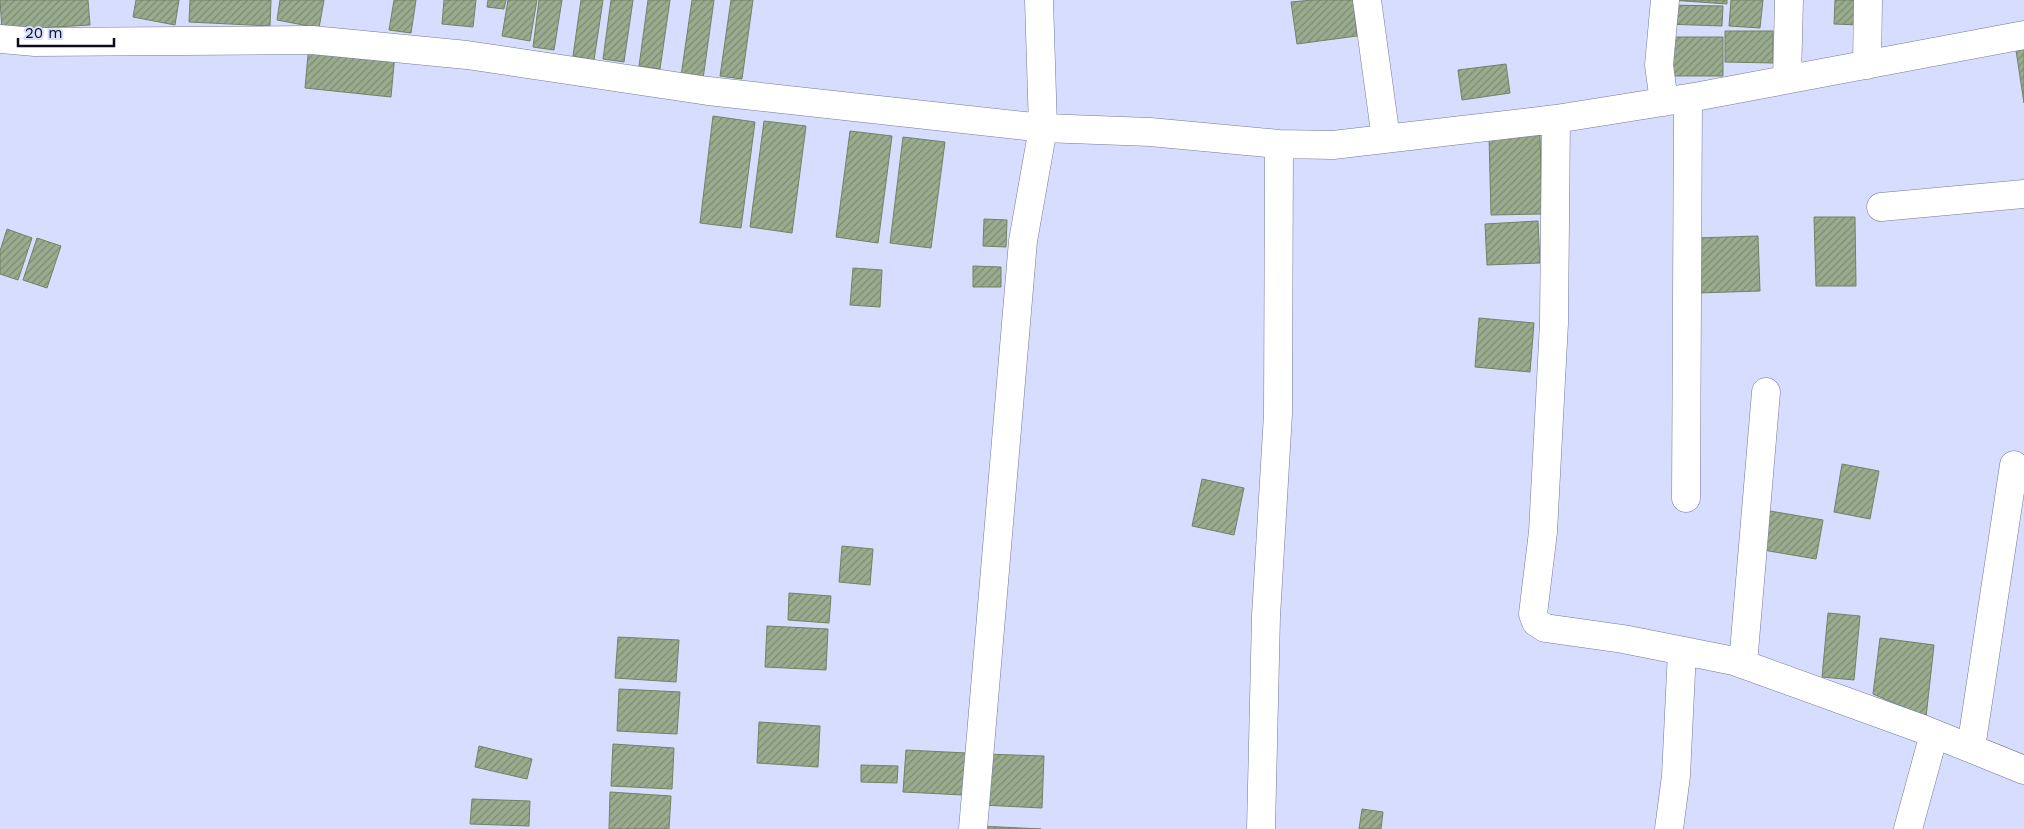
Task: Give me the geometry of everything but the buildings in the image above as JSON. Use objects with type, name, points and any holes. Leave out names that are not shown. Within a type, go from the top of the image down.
[{"type":"street","points":[[973,829],[1023,241],[1043,128],[1039,0]]},
{"type":"street","points":[[1367,0],[1386,139]]},
{"type":"street","points":[[1665,0],[1659,65],[1676,100],[1686,498]]},
{"type":"street","points":[[1787,79],[1789,0]]},
{"type":"street","points":[[1867,65],[1868,0]]},
{"type":"street","points":[[0,39],[35,42],[312,40],[467,55],[708,91],[1043,128],[1150,132],[1279,144],[1333,145],[1556,119],[1676,100],[2024,34]]},
{"type":"street","points":[[1556,119],[1556,250],[1553,333],[1543,532],[1533,614],[1536,622],[1545,628],[1623,639],[1743,664],[1934,734],[2024,770]]},
{"type":"street","points":[[1261,829],[1266,616],[1278,414],[1279,144]]},
{"type":"street","points":[[1881,207],[2024,194]]},
{"type":"street","points":[[1743,664],[1766,392]]},
{"type":"street","points":[[1971,748],[2014,466]]},
{"type":"street","points":[[1669,829],[1676,776],[1682,650]]},
{"type":"street","points":[[1908,829],[1934,734]]}]
